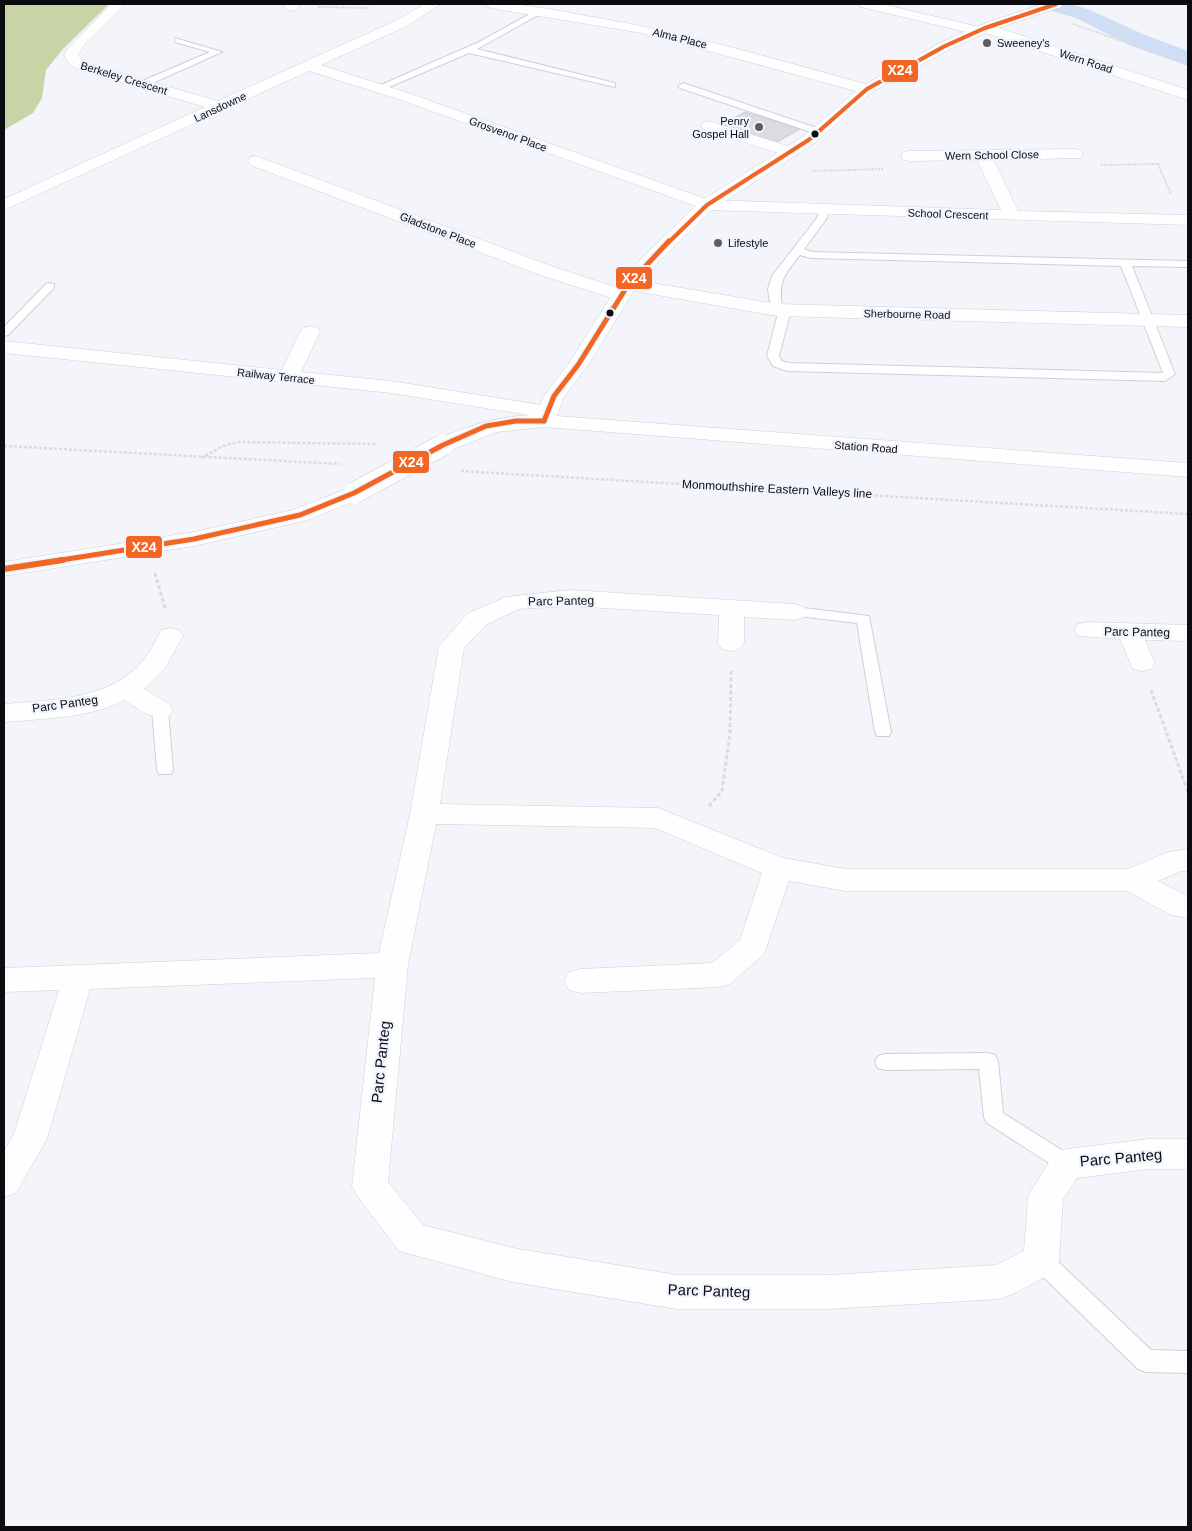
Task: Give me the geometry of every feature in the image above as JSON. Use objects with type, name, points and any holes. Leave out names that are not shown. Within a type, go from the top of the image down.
[{"type":"street","name":"Berkeley Crescent","points":[[118,4],[75,48],[71,55],[75,62],[88,68],[220,107]]},
{"type":"street","name":"Alma Place","points":[[490,4],[642,29],[867,89]]},
{"type":"street","name":"Wern Road","points":[[866,4],[982,30],[1188,95]]},
{"type":"street","points":[[4,569],[194,539],[300,515],[354,492],[443,445],[486,426],[546,417],[554,396],[578,365],[601,325],[625,290],[707,205],[820,132],[867,89],[945,46],[982,30],[1056,4]]},
{"type":"street","name":"Lansdowne","points":[[4,205],[402,23],[431,6]]},
{"type":"street","name":"Grosvenor Place","points":[[308,66],[379,88],[707,205]]},
{"type":"street","points":[[709,126],[791,152]]},
{"type":"street","name":"Wern School Close","points":[[909,156],[1075,154]]},
{"type":"street","points":[[983,155],[1012,216]]},
{"type":"street","name":"Gladstone Place","points":[[256,161],[547,271],[625,290]]},
{"type":"street","name":"School Crescent","points":[[707,205],[1185,220]]},
{"type":"street","name":"Sherbourne Road","points":[[625,290],[781,310],[1188,321]]},
{"type":"street","points":[[288,378],[310,332]]},
{"type":"street","name":"Railway Terrace","points":[[4,347],[288,378],[391,387],[546,417]]},
{"type":"street","name":"Station Road","points":[[546,417],[1188,470]]},
{"type":"street","name":"Parc Panteg","points":[[795,612],[570,598],[515,602],[477,619],[452,646],[424,814],[392,965],[370,1186],[412,1239],[513,1265],[677,1292],[829,1292],[1000,1282],[1041,1260],[1046,1196],[1067,1164],[1149,1154],[1188,1154]]},
{"type":"street","points":[[731,643],[732,608]]},
{"type":"street","name":"Parc Panteg","points":[[1087,630],[1188,633]]},
{"type":"street","points":[[1129,631],[1142,663]]},
{"type":"street","name":"Parc Panteg","points":[[4,713],[73,705],[106,698],[132,685],[156,662],[170,636]]},
{"type":"street","points":[[124,688],[160,710]]},
{"type":"street","points":[[424,814],[658,818],[778,868],[846,880],[1131,880],[1178,860],[1188,860]]},
{"type":"street","points":[[580,981],[720,975],[753,946],[778,868]]},
{"type":"street","points":[[1131,880],[1182,907],[1188,907]]},
{"type":"street","points":[[4,980],[392,965]]},
{"type":"street","points":[[4,1182],[30,1139],[78,978]]},
{"type":"lane","points":[[379,88],[468,50],[537,12]]},
{"type":"lane","points":[[143,84],[218,52],[178,40]]},
{"type":"lane","points":[[468,50],[612,85]]},
{"type":"lane","points":[[683,86],[820,132]]},
{"type":"lane","points":[[823,210],[822,218],[778,276],[774,289],[781,310],[773,356],[777,363],[787,367],[1165,377],[1169,374],[1125,263]]},
{"type":"lane","points":[[797,250],[811,255],[1188,264]]},
{"type":"lane","points":[[4,333],[50,286]]},
{"type":"lane","points":[[795,612],[864,619],[884,732]]},
{"type":"lane","points":[[160,710],[165,770]]},
{"type":"lane","points":[[885,1062],[988,1061],[994,1117],[1067,1164]]},
{"type":"lane","points":[[1041,1260],[1146,1361],[1188,1362]]},
{"type":"path","points":[[292,6],[431,6]]},
{"type":"path","points":[[1034,11],[1188,64]]},
{"type":"path","points":[[1057,154],[1087,165],[1158,164],[1185,220]]},
{"type":"path","points":[[769,165],[803,171],[909,168],[928,156]]},
{"type":"path","points":[[202,458],[223,446],[239,442],[377,444]]},
{"type":"path","points":[[4,446],[202,458],[345,464]]},
{"type":"path","name":"Monmouthshire Eastern Valleys line","points":[[454,470],[1188,514]]},
{"type":"path","points":[[147,546],[165,607],[166,622],[170,636]]},
{"type":"path","points":[[689,830],[722,791],[730,733],[731,643]]},
{"type":"path","points":[[1142,663],[1188,792]]},
{"type":"green space","points":[[4,4],[109,4],[63,49],[46,70],[42,98],[33,113],[4,130]]},
{"type":"building","name":"Penry Gospel Hall","points":[[745,112],[800,129],[774,144],[718,126]]},
{"type":"waterway","points":[[1049,4],[1083,14],[1137,40],[1188,59]]},
{"type":"transit line","name":"X24","points":[[544,421],[554,396],[578,365],[628,285],[652,258],[707,205],[810,139],[867,89],[945,46],[985,28],[1056,4]]},
{"type":"transit line","name":"X24","points":[[4,569],[194,539],[300,515],[354,493],[443,445],[486,426],[516,421],[544,421]]},
{"type":"place","name":"Sweeney's","points":[[987,43]]},
{"type":"place","name":"Penry Gospel Hall","points":[[759,127]]},
{"type":"place","name":"Lifestyle","points":[[718,243]]}]
